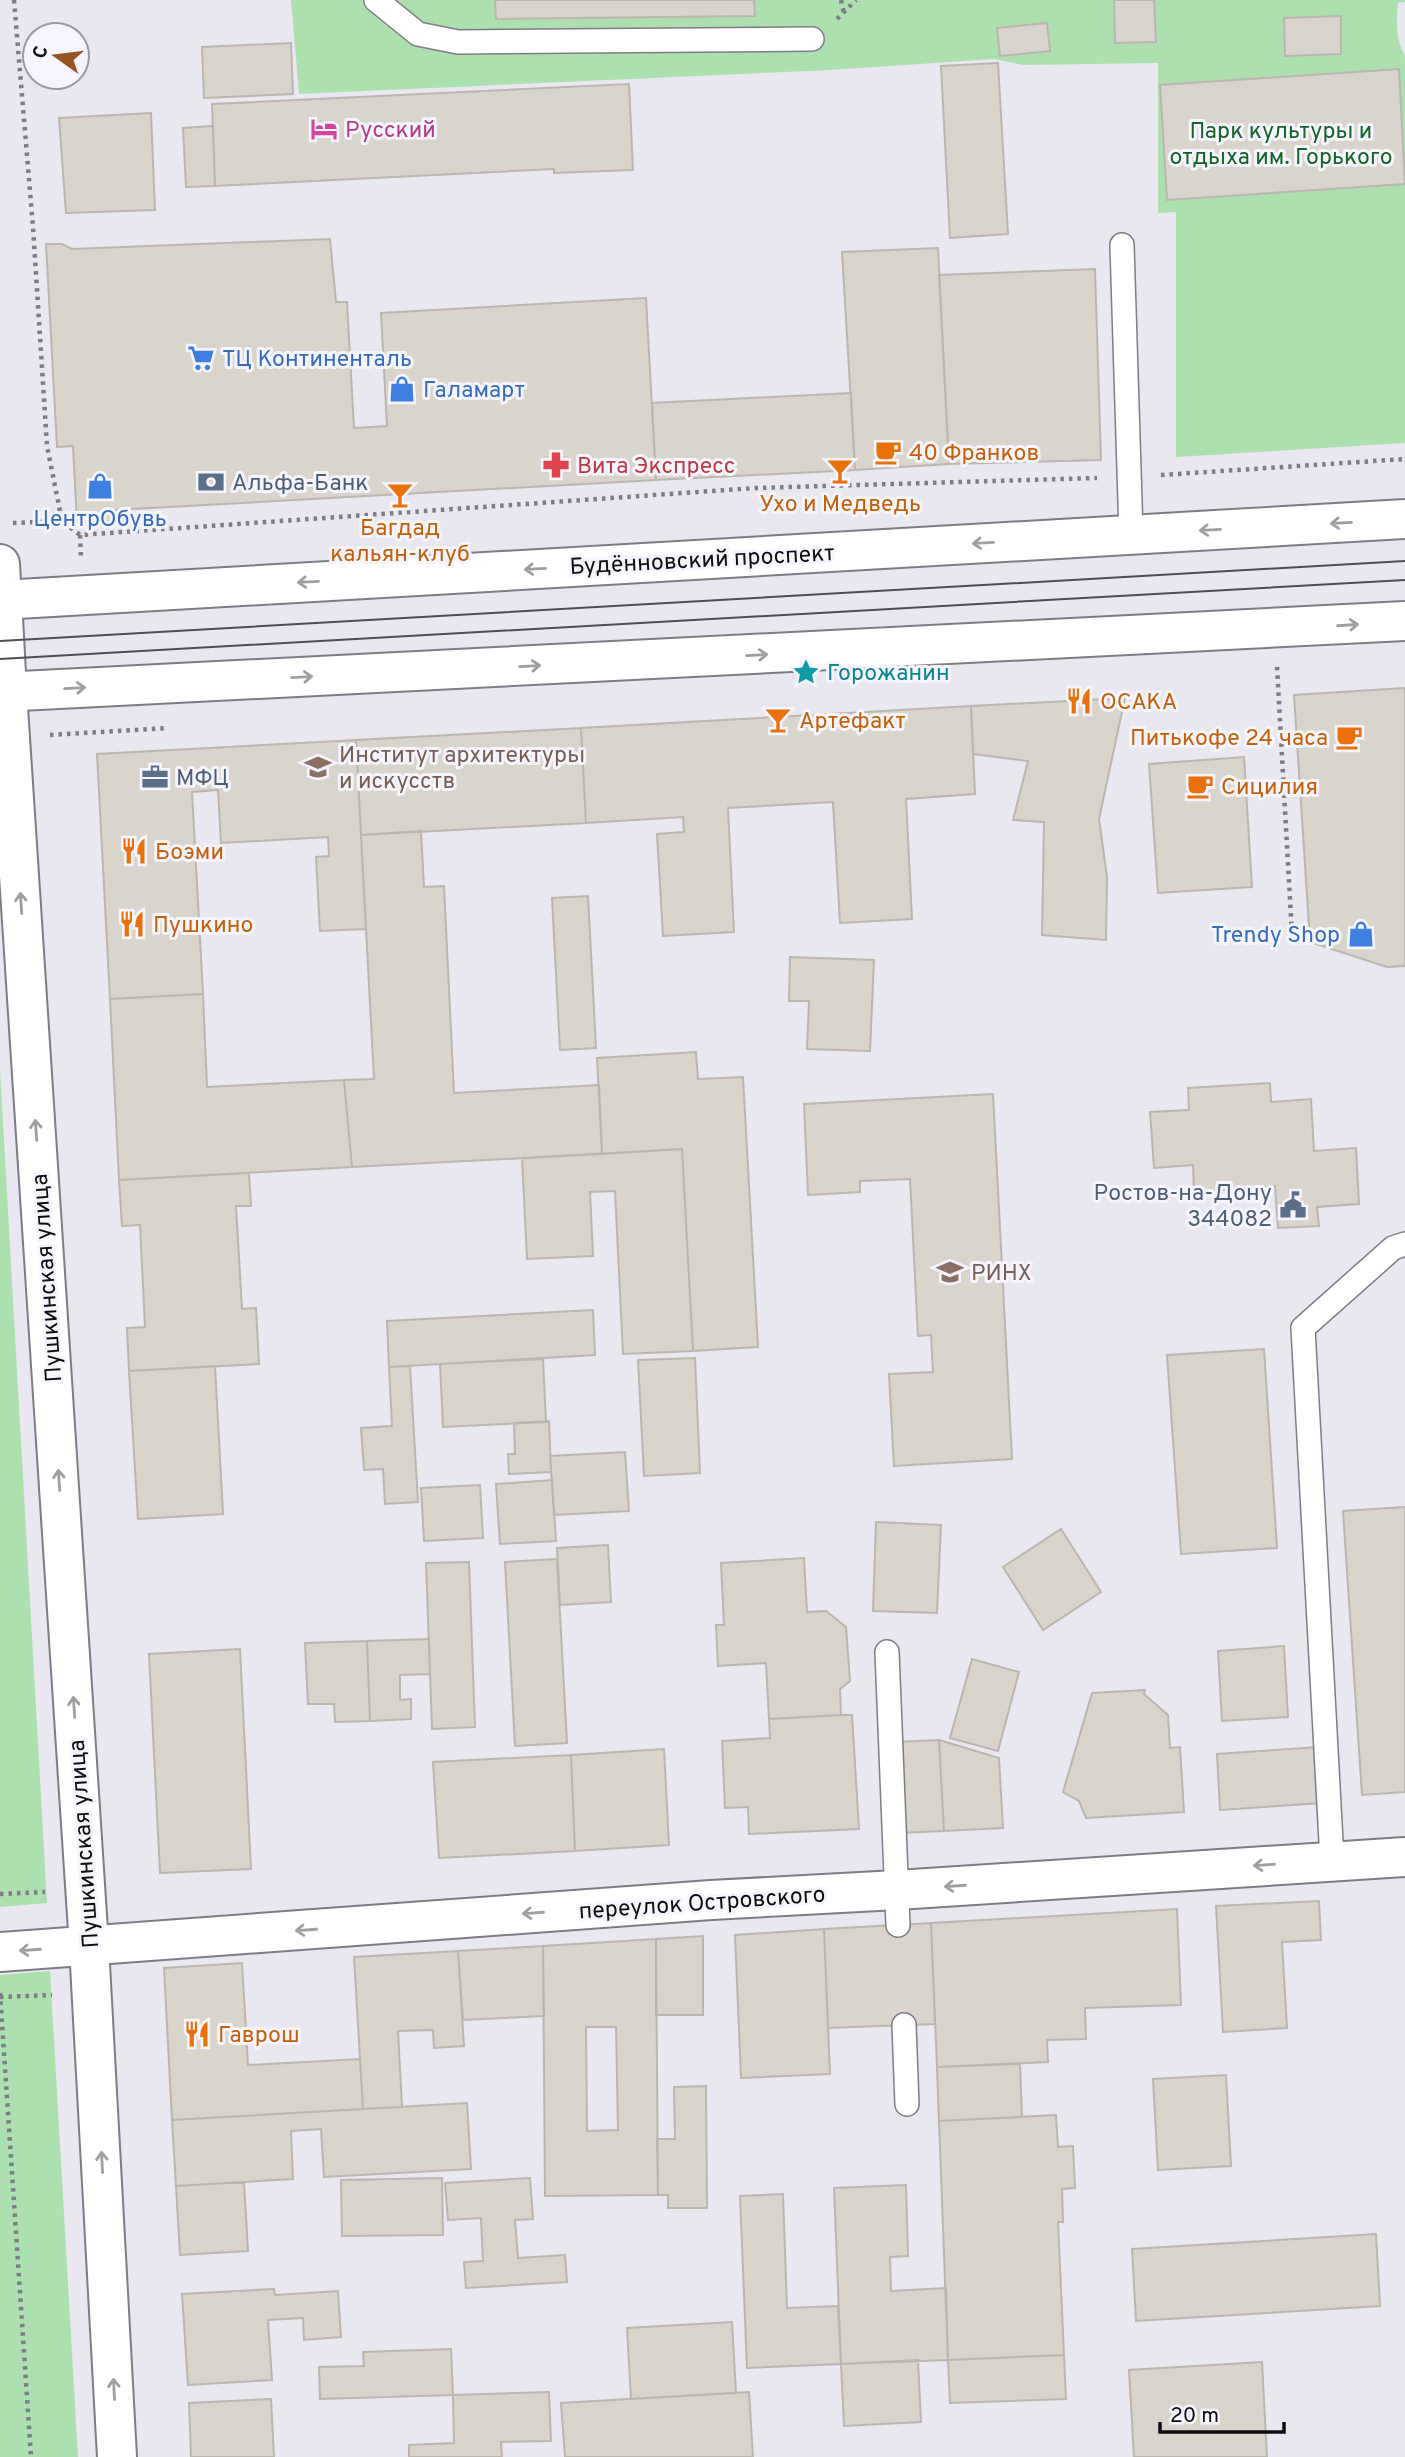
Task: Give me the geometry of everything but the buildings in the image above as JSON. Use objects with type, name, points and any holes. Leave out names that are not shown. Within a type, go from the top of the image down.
[{"type":"street","name":"Будённовский проспект","points":[[1,588],[1405,519]]},
{"type":"street","name":"Пушкинская улица","points":[[1,588],[4,692],[92,1993],[117,2457]]},
{"type":"street","points":[[4,692],[1405,621]]},
{"type":"street","name":"переулок Островского","points":[[0,1952],[711,1900],[898,1908],[1332,1860],[1405,1857]]},
{"type":"lane","points":[[376,0],[418,34],[458,42],[812,39]]},
{"type":"lane","points":[[1122,246],[1131,534]]},
{"type":"lane","points":[[1332,1860],[1303,1328],[1392,1248],[1405,1244]]},
{"type":"lane","points":[[887,1652],[898,1908]]},
{"type":"lane","points":[[904,2025],[907,2104]]},
{"type":"path","points":[[14,0],[33,227],[47,446],[62,522]]},
{"type":"path","points":[[841,0],[844,14]]},
{"type":"path","points":[[0,524],[62,522],[80,535],[755,488],[1128,477],[1405,459]]},
{"type":"path","points":[[1276,659],[1292,934]]},
{"type":"path","points":[[31,2457],[0,1996],[92,1993]]},
{"type":"green space","name":"Парк культуры и отдыха им. Горького","points":[[291,0],[1405,0],[1398,3],[1397,24],[1405,57],[1405,443],[1176,457],[1176,212],[1158,213],[1158,63],[1024,65],[994,59],[830,70],[299,94]]},
{"type":"green space","points":[[0,1069],[47,1903],[0,1907]]},
{"type":"green space","points":[[50,1971],[78,2457],[0,2457],[0,1975]]},
{"type":"tram line","points":[[0,641],[1405,561]]},
{"type":"tram line","points":[[0,659],[1405,580]]},
{"type":"place","name":"Русский","points":[[324,129]]},
{"type":"place","name":"ТЦ Континенталь","points":[[201,358]]},
{"type":"place","name":"Галамарт","points":[[402,389]]},
{"type":"place","name":"40 Франков","points":[[888,452]]},
{"type":"place","name":"Вита Экспресс","points":[[556,465]]},
{"type":"place","name":"Ухо и Медведь","points":[[840,471]]},
{"type":"place","name":"Альфа-Банк","points":[[211,482]]},
{"type":"place","name":"ЦентрОбувь","points":[[100,486]]},
{"type":"place","name":"Багдад кальян-клуб","points":[[400,495]]},
{"type":"place","name":"Горожанин","points":[[806,672]]},
{"type":"place","name":"ОСАКА","points":[[1079,701]]},
{"type":"place","name":"Артефакт","points":[[778,720]]},
{"type":"place","name":"Питькофе 24 часа","points":[[1349,737]]},
{"type":"place","name":"Институт архитектуры и искусств","points":[[318,767]]},
{"type":"place","name":"МФЦ","points":[[155,777]]},
{"type":"place","name":"Сицилия","points":[[1200,786]]},
{"type":"place","name":"Боэми","points":[[134,851]]},
{"type":"place","name":"Пушкино","points":[[132,924]]},
{"type":"place","name":"Trendy Shop","points":[[1361,934]]},
{"type":"place","name":"Ростов-на-Дону 344082","points":[[1293,1205]]},
{"type":"place","name":"РИНХ","points":[[950,1272]]},
{"type":"place","name":"Гаврош","points":[[197,2034]]}]
